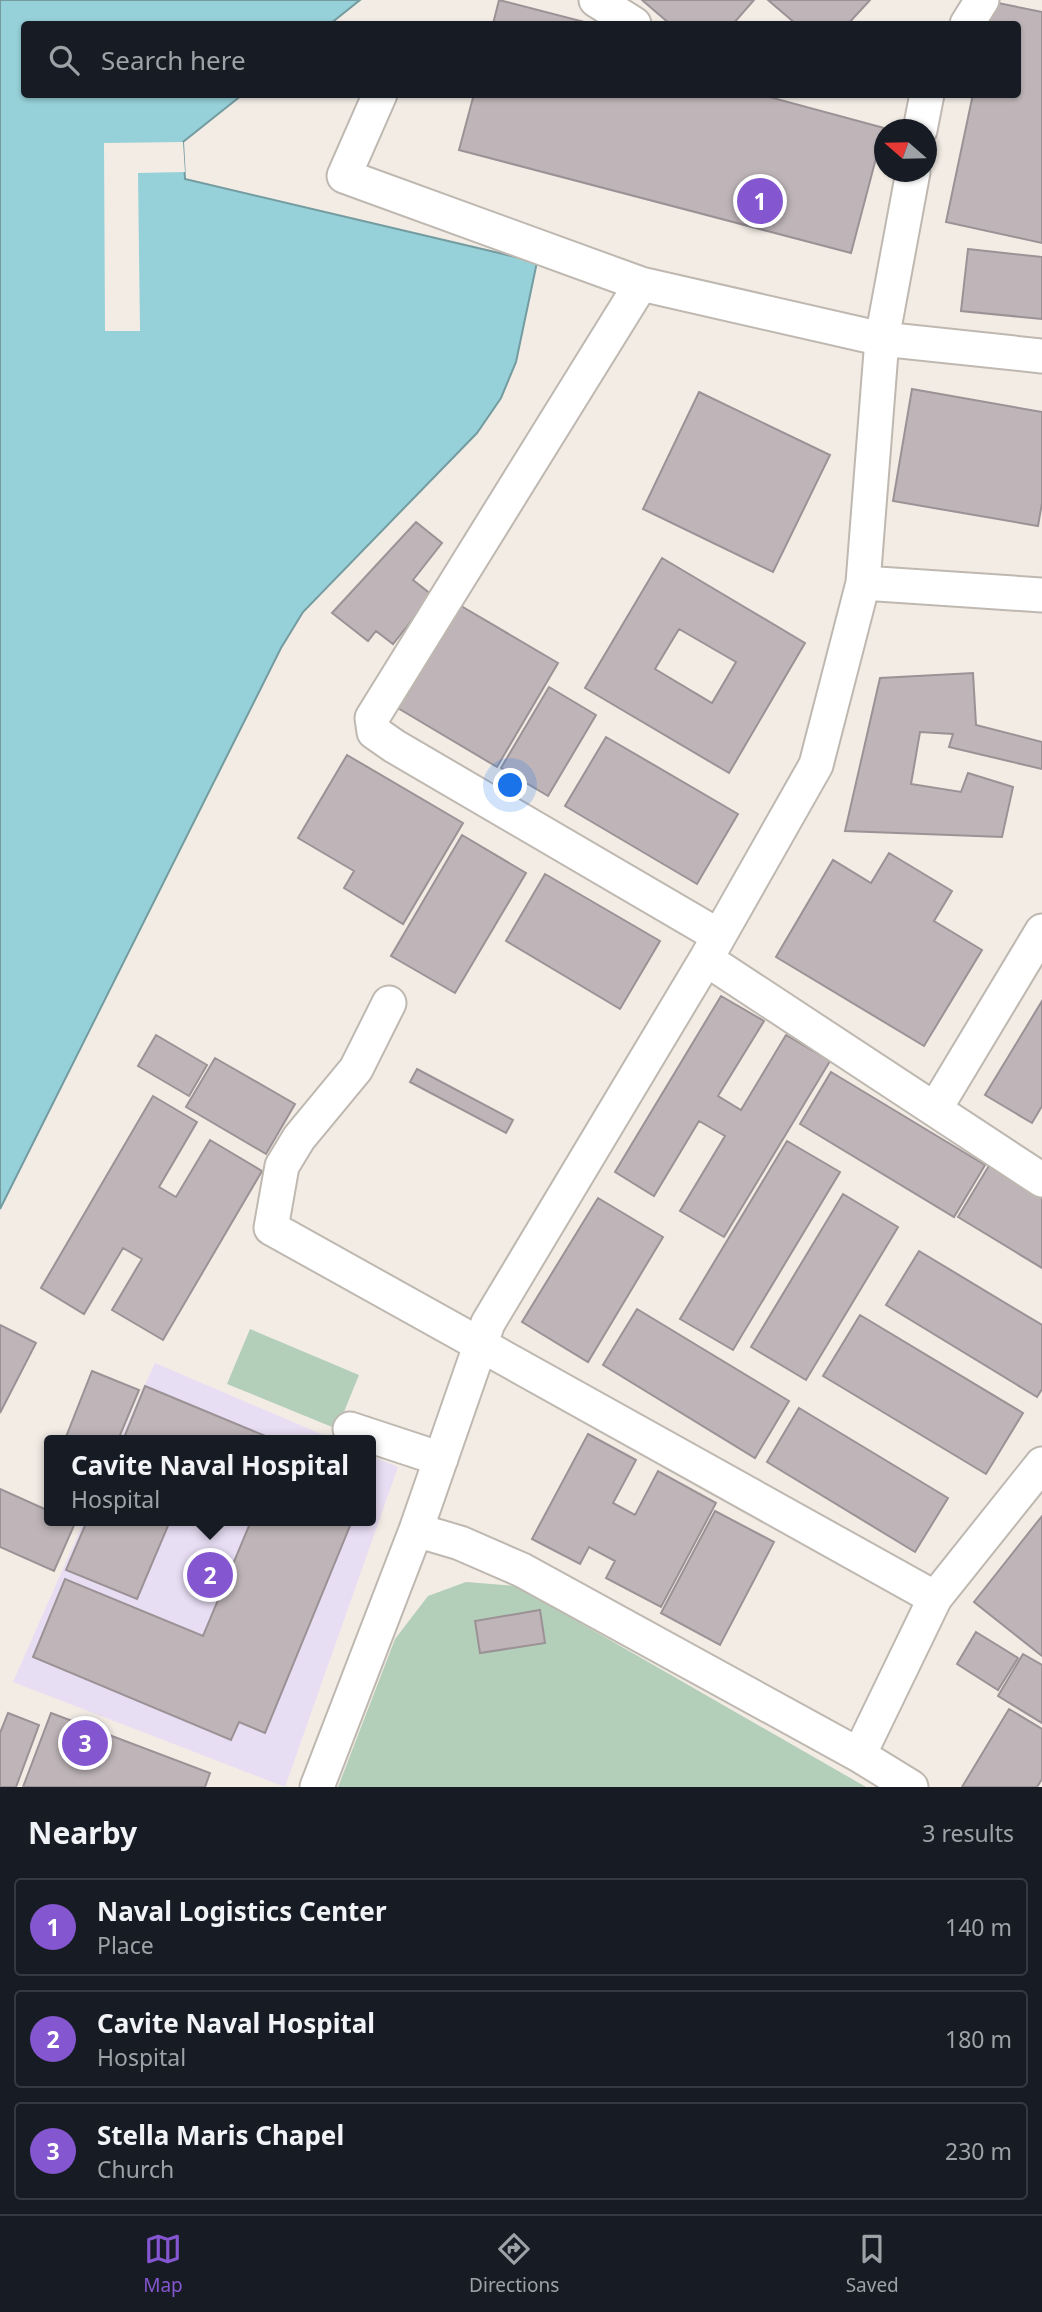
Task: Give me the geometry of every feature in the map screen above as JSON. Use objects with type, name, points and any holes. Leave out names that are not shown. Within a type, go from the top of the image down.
[{"type":"street","points":[[596,0],[629,21]]},
{"type":"street","points":[[969,21],[982,0]]},
{"type":"street","points":[[378,98],[344,176],[641,284],[882,339],[1042,356]]},
{"type":"street","points":[[922,119],[926,98]]},
{"type":"street","points":[[317,1787],[416,1530],[488,1323],[712,947],[816,765],[863,583],[882,339],[911,182]]},
{"type":"street","points":[[641,284],[372,718],[374,732],[712,947],[934,1109],[1042,1180]]},
{"type":"street","points":[[863,583],[1042,593]]},
{"type":"street","points":[[934,1109],[1042,931]]},
{"type":"street","points":[[388,1003],[356,1069],[299,1138],[282,1166],[271,1228],[935,1598]]},
{"type":"street","points":[[350,1429],[368,1435]]},
{"type":"street","points":[[376,1438],[441,1459]]},
{"type":"street","points":[[859,1755],[935,1598],[1042,1464]]},
{"type":"street","points":[[416,1530],[460,1543],[522,1570],[859,1755],[911,1787]]},
{"type":"shaded area","points":[[155,1363],[323,1435],[122,1435]]},
{"type":"shaded area","points":[[376,1458],[398,1467],[285,1787],[13,1682],[82,1526],[376,1526]]},
{"type":"green space","points":[[250,1329],[359,1375],[337,1429],[227,1384]]},
{"type":"green space","points":[[466,1582],[516,1586],[866,1787],[338,1787],[395,1639],[428,1596]]},
{"type":"water","points":[[0,0],[360,0],[334,21],[21,21],[21,98],[238,98],[183,142],[185,179],[537,262],[516,362],[501,398],[477,433],[303,612],[281,648],[0,1209]]},
{"type":"pier","points":[[183,142],[185,172],[138,173],[140,331],[105,331],[104,143]]},
{"type":"building","points":[[499,0],[580,21],[494,21]]},
{"type":"building","points":[[642,0],[754,0],[736,21],[666,21]]},
{"type":"building","points":[[768,0],[870,0],[851,21],[792,21]]},
{"type":"building","points":[[993,2],[1042,12],[1042,243],[946,222],[972,98],[1021,98],[1021,21],[989,21]]},
{"type":"building","points":[[473,98],[773,98],[874,125],[874,166],[851,253],[459,150]]},
{"type":"building","points":[[968,249],[1042,257],[1042,319],[961,311]]},
{"type":"building","points":[[912,389],[1042,412],[1042,503],[1038,526],[893,501]]},
{"type":"building","points":[[699,392],[830,455],[773,572],[643,509]]},
{"type":"building","points":[[416,522],[442,543],[413,580],[432,595],[393,644],[376,631],[368,641],[332,613]]},
{"type":"building","points":[[662,558],[805,643],[729,773],[585,688]],"holes":[[[679,629],[736,662],[712,703],[655,669]]]},
{"type":"building","points":[[456,603],[558,663],[497,767],[396,707]]},
{"type":"building","points":[[973,673],[976,725],[1042,742],[1042,769],[949,747],[953,734],[920,732],[911,784],[961,792],[968,773],[1013,787],[1002,837],[845,831],[880,678]]},
{"type":"building","points":[[549,687],[596,715],[548,796],[501,768]]},
{"type":"building","points":[[606,737],[738,814],[697,884],[565,806]]},
{"type":"building","points":[[347,755],[463,823],[403,924],[344,888],[354,871],[298,838]]},
{"type":"building","points":[[462,835],[526,873],[455,993],[391,956]]},
{"type":"building","points":[[889,853],[952,891],[934,921],[982,950],[924,1046],[776,957],[833,860],[871,883]]},
{"type":"building","points":[[545,874],[660,941],[620,1009],[506,941]]},
{"type":"building","points":[[721,996],[764,1021],[718,1096],[741,1110],[786,1035],[830,1061],[724,1237],[680,1211],[725,1136],[699,1121],[654,1196],[615,1172]]},
{"type":"building","points":[[1042,1001],[1042,1106],[1032,1123],[985,1095]]},
{"type":"building","points":[[156,1035],[207,1065],[189,1096],[138,1066]]},
{"type":"building","points":[[215,1058],[295,1104],[266,1154],[186,1107]]},
{"type":"building","points":[[417,1069],[513,1120],[506,1133],[410,1082]]},
{"type":"building","points":[[831,1072],[985,1165],[954,1217],[800,1124]]},
{"type":"building","points":[[153,1096],[197,1122],[159,1187],[176,1197],[210,1140],[262,1171],[163,1340],[112,1310],[142,1259],[123,1248],[84,1314],[41,1288]]},
{"type":"building","points":[[787,1141],[840,1172],[733,1350],[680,1319]]},
{"type":"building","points":[[990,1164],[1042,1195],[1042,1268],[958,1217]]},
{"type":"building","points":[[843,1194],[898,1227],[806,1380],[751,1347]]},
{"type":"building","points":[[598,1198],[663,1237],[588,1362],[522,1322]]},
{"type":"building","points":[[919,1251],[1042,1325],[1042,1389],[1037,1397],[886,1305]]},
{"type":"building","points":[[637,1309],[789,1401],[755,1458],[603,1365]]},
{"type":"building","points":[[860,1315],[1023,1413],[986,1474],[823,1376]]},
{"type":"building","points":[[0,1325],[36,1343],[0,1413]]},
{"type":"building","points":[[92,1371],[139,1390],[120,1435],[67,1435]]},
{"type":"building","points":[[145,1386],[263,1435],[125,1435]]},
{"type":"building","points":[[799,1408],[948,1498],[915,1552],[767,1462]]},
{"type":"building","points":[[588,1434],[636,1460],[613,1503],[635,1515],[658,1471],[716,1503],[661,1607],[606,1578],[615,1561],[589,1547],[580,1564],[532,1539]]},
{"type":"building","points":[[0,1489],[44,1509],[44,1526],[74,1526],[54,1571],[0,1547]]},
{"type":"building","points":[[715,1511],[774,1542],[720,1645],[661,1613]]},
{"type":"building","points":[[1042,1516],[1042,1656],[974,1602]]},
{"type":"building","points":[[85,1526],[168,1526],[137,1599],[66,1570]]},
{"type":"building","points":[[249,1526],[350,1526],[265,1733],[239,1722],[231,1740],[33,1657],[65,1579],[203,1636]]},
{"type":"building","points":[[540,1610],[545,1643],[480,1653],[475,1621]]},
{"type":"building","points":[[976,1632],[1018,1658],[998,1690],[957,1664]]},
{"type":"building","points":[[1023,1654],[1042,1665],[1042,1723],[998,1696]]},
{"type":"building","points":[[1009,1709],[1042,1729],[1042,1779],[1037,1787],[962,1787]]},
{"type":"building","points":[[8,1713],[39,1725],[16,1787],[0,1787],[0,1733]]},
{"type":"building","points":[[51,1713],[210,1773],[205,1787],[23,1787]]},
{"type":"place","name":"Naval Logistics Center","points":[[760,201]]},
{"type":"place","name":"Cavite Naval Hospital","points":[[210,1575]]},
{"type":"place","name":"Stella Maris Chapel","points":[[85,1743]]}]
